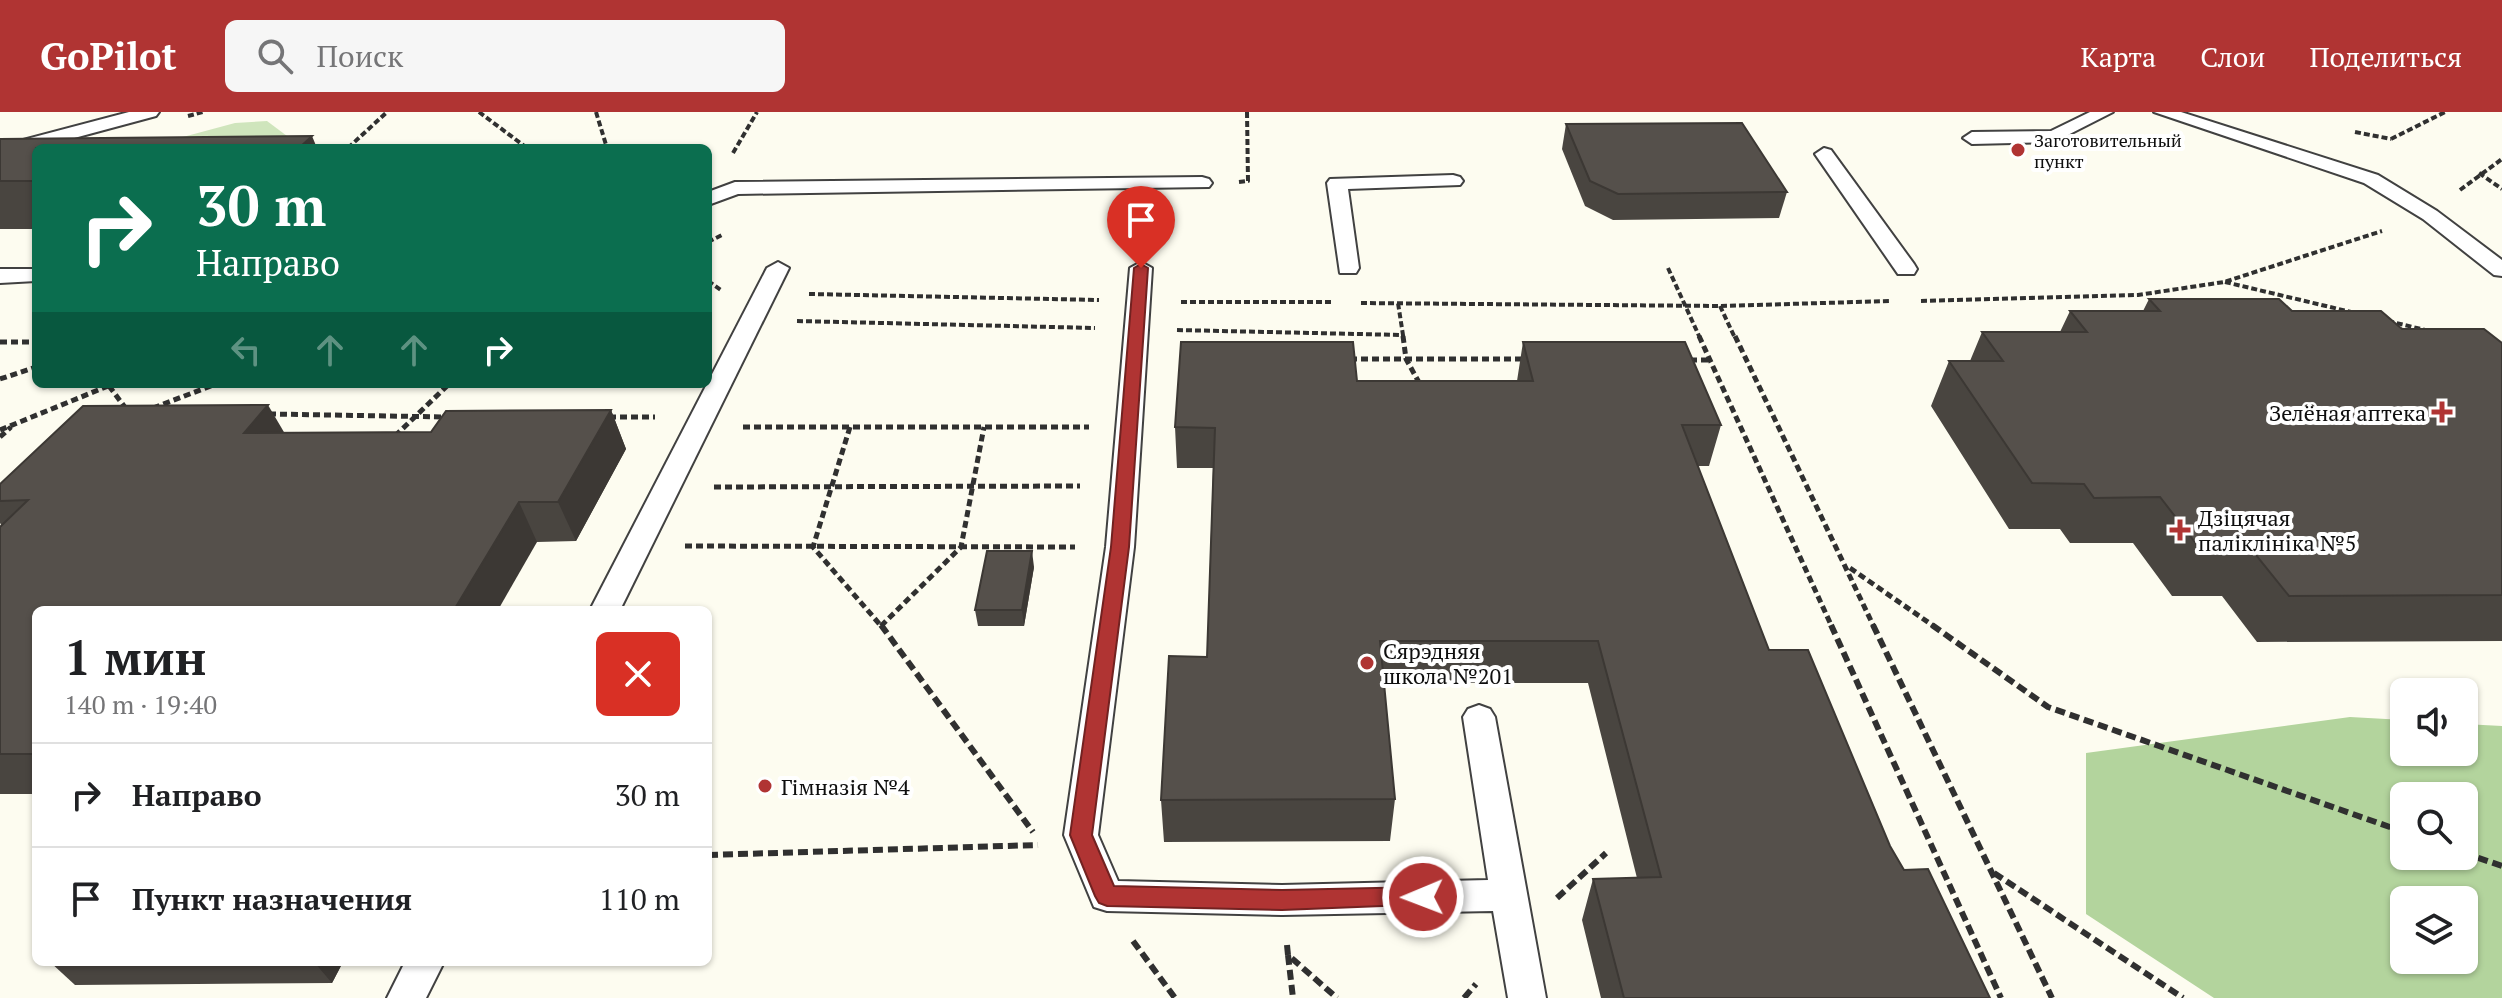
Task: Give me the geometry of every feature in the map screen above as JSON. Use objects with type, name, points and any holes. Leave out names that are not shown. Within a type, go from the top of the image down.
[{"type":"lane","points":[[0,152],[150,112]]},
{"type":"lane","points":[[1972,138],[2054,136],[2104,112]]},
{"type":"lane","points":[[2163,112],[2371,179],[2430,215],[2502,270]]},
{"type":"lane","points":[[1824,154],[1906,269]]},
{"type":"lane","points":[[1348,268],[1337,183],[1453,181]]},
{"type":"lane","points":[[712,197],[735,188],[1202,183]]},
{"type":"lane","points":[[607,606],[778,268]]},
{"type":"lane","points":[[1141,268],[1120,547],[1081,835],[1107,896],[1282,900],[1508,895]]},
{"type":"lane","points":[[0,276],[32,275]]},
{"type":"lane","points":[[1479,717],[1527,998]]},
{"type":"lane","points":[[406,998],[423,966]]},
{"type":"path","points":[[352,144],[387,112]]},
{"type":"path","points":[[479,112],[522,144]]},
{"type":"path","points":[[596,112],[606,144]]},
{"type":"path","points":[[1202,183],[1248,181],[1247,112]]},
{"type":"path","points":[[2337,168],[2445,112]]},
{"type":"path","points":[[1353,303],[1720,306],[2138,295],[2224,282],[2430,215],[2479,173],[2502,159]]},
{"type":"path","points":[[2479,173],[2502,189]]},
{"type":"path","points":[[1668,268],[2001,998]]},
{"type":"path","points":[[2224,282],[2363,315]]},
{"type":"path","points":[[712,283],[726,292]]},
{"type":"path","points":[[766,293],[1137,315],[1403,335]]},
{"type":"path","points":[[2138,295],[2147,304]]},
{"type":"path","points":[[754,320],[1137,315],[1337,303]]},
{"type":"path","points":[[1398,303],[1406,359],[1427,396]]},
{"type":"path","points":[[1720,306],[2052,998]]},
{"type":"path","points":[[2378,319],[2440,334]]},
{"type":"path","points":[[0,342],[32,342]]},
{"type":"path","points":[[1342,359],[1533,359]]},
{"type":"path","points":[[1677,360],[1709,360]]},
{"type":"path","points":[[0,379],[32,368]]},
{"type":"path","points":[[0,430],[104,388]]},
{"type":"path","points":[[113,388],[126,410],[172,412]]},
{"type":"path","points":[[141,412],[205,388]]},
{"type":"path","points":[[392,439],[445,388]]},
{"type":"path","points":[[263,414],[461,417]]},
{"type":"path","points":[[597,417],[850,427],[1130,427]]},
{"type":"path","points":[[0,437],[13,425]]},
{"type":"path","points":[[813,547],[850,427]]},
{"type":"path","points":[[881,626],[961,547],[984,427]]},
{"type":"path","points":[[668,487],[1125,486]]},
{"type":"path","points":[[638,546],[1120,547]]},
{"type":"path","points":[[712,855],[1043,845],[881,626],[813,547]]},
{"type":"path","points":[[1847,566],[2048,707],[2390,827]]},
{"type":"path","points":[[2478,858],[2502,866]]},
{"type":"path","points":[[1991,872],[2183,998]]},
{"type":"path","points":[[1107,896],[1135,944],[1175,998]]},
{"type":"path","points":[[1282,900],[1293,998]]},
{"type":"path","points":[[1288,955],[1337,998]]},
{"type":"green space","points":[[267,121],[298,144],[157,144],[235,123]]},
{"type":"green space","points":[[2350,717],[2390,719],[2390,766],[2478,766],[2478,725],[2502,726],[2502,998],[2214,998],[2086,914],[2086,753]]},
{"type":"building","points":[[1742,123],[1787,192],[1618,194],[1590,181],[1566,124]]},
{"type":"building","points":[[312,136],[303,144],[32,144],[32,181],[0,181],[0,139]]},
{"type":"building","points":[[2149,299],[2279,299],[2292,311],[2381,311],[2402,329],[2484,329],[2502,343],[2502,595],[2289,596],[2252,550],[2201,550],[2160,497],[2094,498],[2084,484],[2032,483],[1949,361],[2003,361],[1982,332],[2087,332],[2070,311],[2160,311]]},
{"type":"building","points":[[1181,342],[1353,342],[1357,381],[1533,381],[1523,342],[1685,342],[1721,425],[1682,425],[1769,650],[1808,650],[1890,846],[1904,870],[1928,869],[1990,998],[1624,998],[1593,879],[1661,877],[1598,641],[1380,641],[1395,799],[1161,800],[1169,656],[1207,657],[1215,428],[1175,427]]},
{"type":"building","points":[[268,405],[244,433],[431,432],[446,411],[611,410],[558,502],[519,502],[456,606],[32,606],[32,754],[0,754],[0,527],[28,500],[0,501],[0,484],[83,406]]},
{"type":"building","points":[[987,551],[1032,551],[1022,610],[975,610]]},
{"type":"place","name":"Заготовительный пункт","points":[[2018,150]]},
{"type":"place","name":"Зелёная аптека","points":[[2442,412]]},
{"type":"place","name":"Дзіцячая паліклініка №5","points":[[2180,530]]},
{"type":"place","name":"Сярэдняя школа №201","points":[[1367,663]]},
{"type":"place","name":"Гімназія №4","points":[[765,786]]},
{"type":"route","points":[[1141,268],[1120,547],[1081,835],[1107,896],[1282,900],[1423,897]]}]
